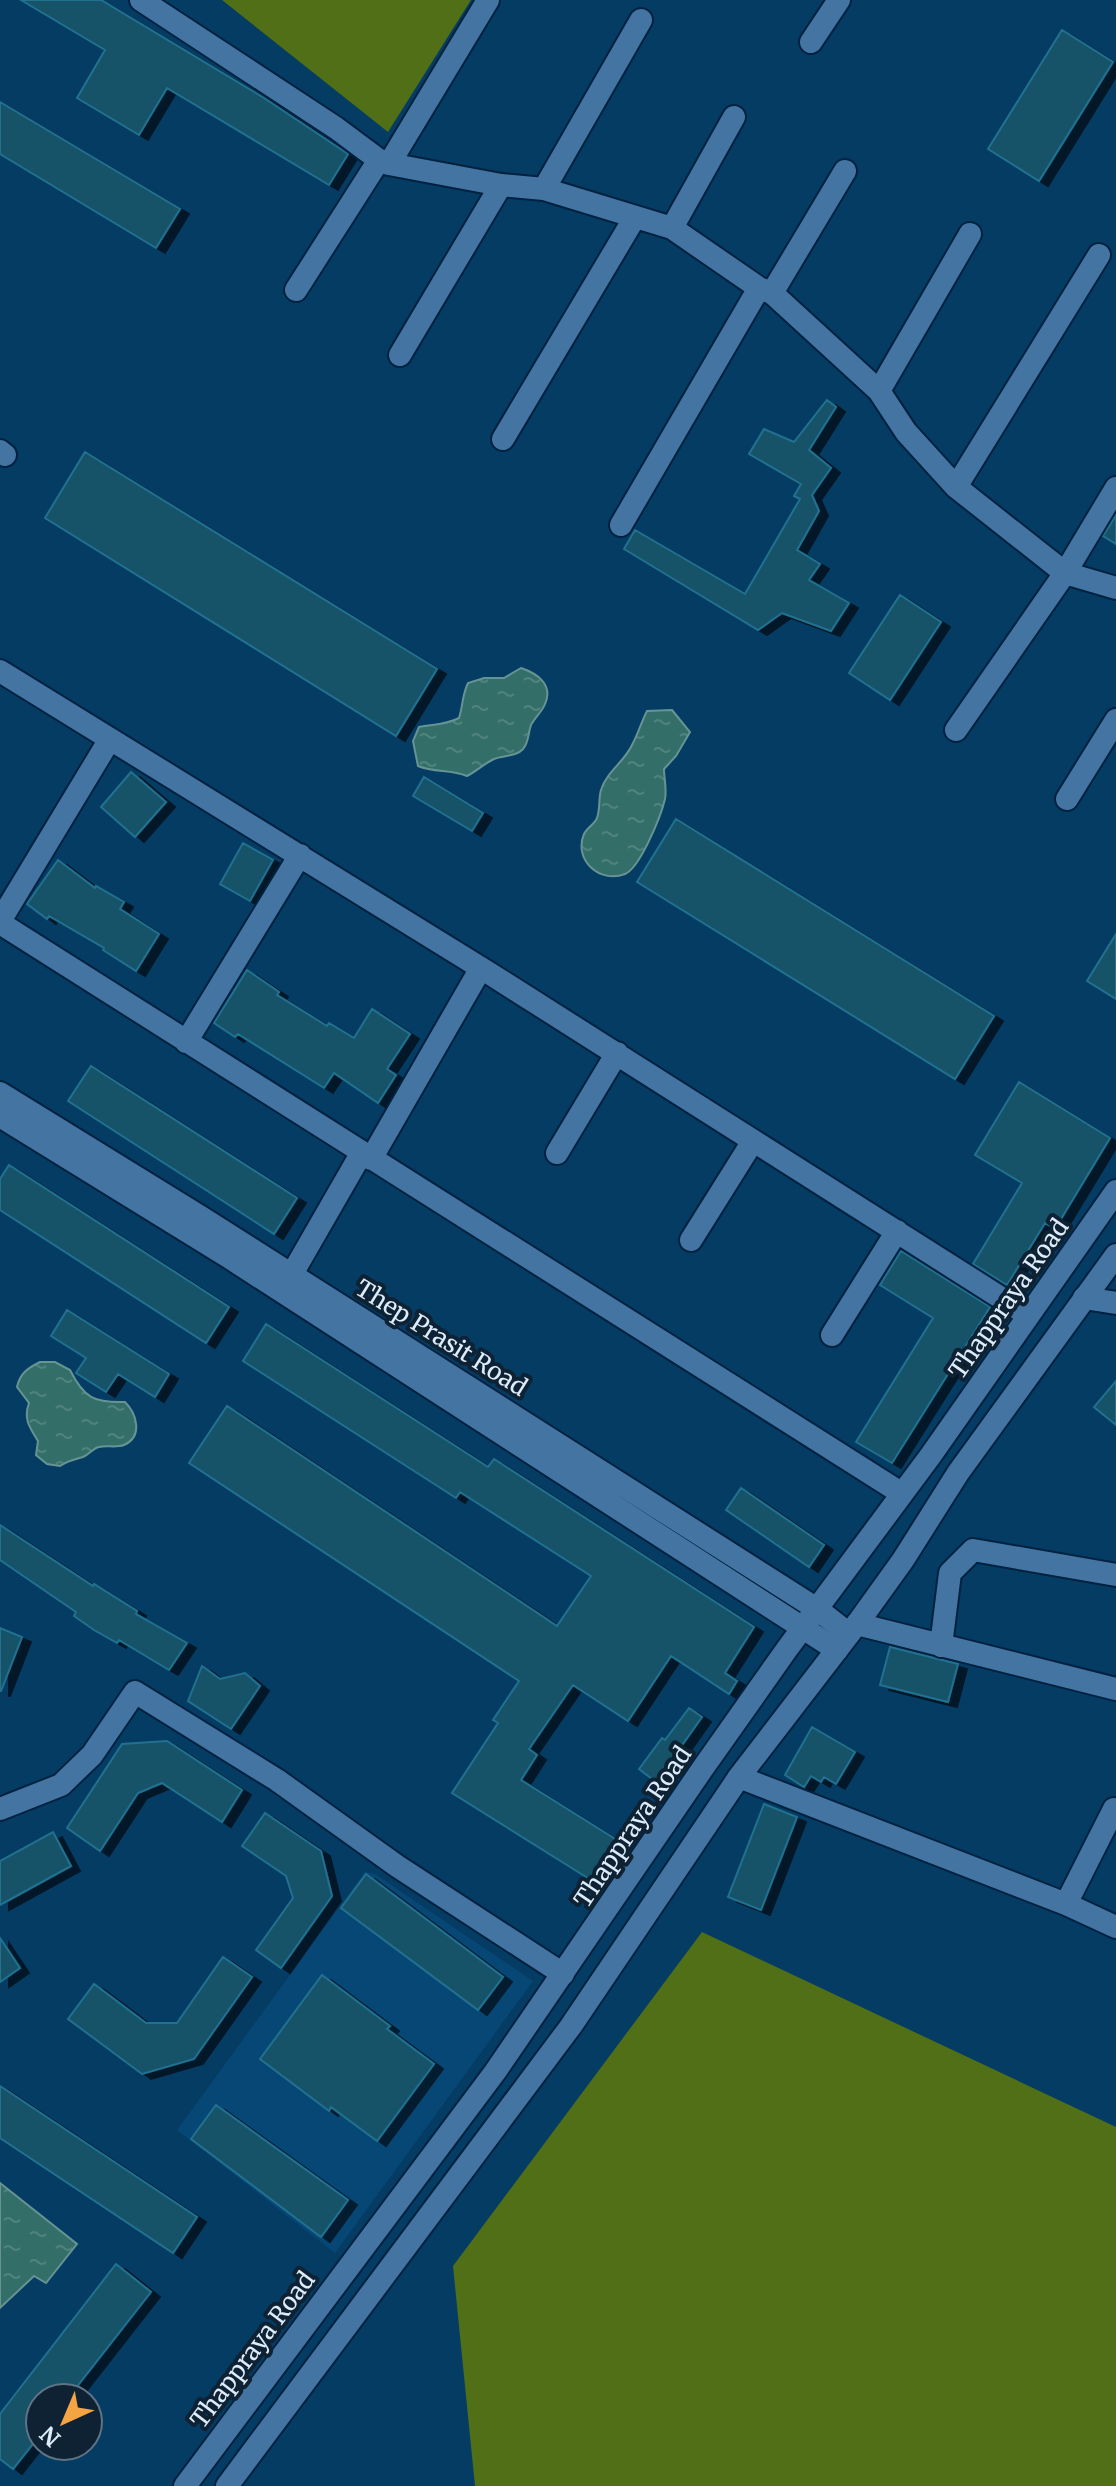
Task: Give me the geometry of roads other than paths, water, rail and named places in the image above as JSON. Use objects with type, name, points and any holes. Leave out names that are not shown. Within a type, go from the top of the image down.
[{"type":"street","points":[[141,0],[384,162],[501,185],[544,189],[672,228],[765,290],[879,391],[906,432],[956,487],[1065,573],[1116,588]]},
{"type":"street","points":[[296,290],[384,162],[488,0]]},
{"type":"street","points":[[811,42],[839,0]]},
{"type":"street","points":[[544,189],[641,20]]},
{"type":"street","points":[[672,228],[734,117]]},
{"type":"street","points":[[621,525],[765,290],[845,171]]},
{"type":"street","points":[[400,355],[501,185]]},
{"type":"street","points":[[503,439],[635,217]]},
{"type":"street","points":[[879,391],[970,234]]},
{"type":"street","points":[[956,487],[1099,255]]},
{"type":"street","points":[[956,730],[1065,573],[1116,488]]},
{"type":"street","points":[[0,671],[617,1053],[1028,1315]]},
{"type":"street","points":[[1067,799],[1116,720]]},
{"type":"street","points":[[110,739],[0,922],[366,1157],[901,1493]]},
{"type":"street","points":[[186,1042],[300,855]]},
{"type":"street","points":[[292,1274],[481,968]]},
{"type":"street","points":[[557,1153],[617,1053]]},
{"type":"street","name":"Thep Prasit Road","points":[[0,1093],[292,1274],[817,1609],[848,1636]]},
{"type":"street","name":"Thep Prasit Road","points":[[0,1116],[230,1258],[803,1629],[848,1636]]},
{"type":"street","points":[[691,1240],[753,1141]]},
{"type":"street","name":"Thappraya Road","points":[[185,2486],[495,2072],[703,1768],[931,1455],[1116,1191]]},
{"type":"street","points":[[832,1335],[897,1231]]},
{"type":"street","points":[[227,2486],[571,2026],[739,1777],[903,1560],[958,1473],[1116,1255]]},
{"type":"street","points":[[1084,1298],[1116,1303]]},
{"type":"street","points":[[941,1646],[950,1573],[973,1550],[1116,1575]]},
{"type":"street","points":[[848,1636],[941,1646],[1116,1689]]},
{"type":"street","points":[[0,1809],[61,1785],[92,1755],[135,1692],[277,1780],[397,1866],[563,1974]]},
{"type":"street","points":[[739,1777],[1066,1904],[1116,1927]]},
{"type":"street","points":[[1066,1904],[1114,1809]]},
{"type":"water","points":[[521,668],[538,676],[547,691],[545,704],[531,725],[523,749],[494,759],[467,776],[418,766],[413,741],[419,727],[459,718],[468,683],[484,678],[504,678]]},
{"type":"water","points":[[672,710],[690,732],[664,769],[665,799],[649,841],[637,862],[625,874],[606,876],[598,873],[586,861],[582,844],[584,834],[598,816],[604,783],[629,751],[647,711]]},
{"type":"water","points":[[40,1362],[55,1362],[70,1370],[80,1387],[91,1397],[125,1402],[136,1424],[130,1441],[121,1446],[102,1446],[60,1466],[47,1464],[36,1455],[38,1441],[27,1419],[29,1403],[17,1387],[25,1372]]},
{"type":"water","points":[[0,2183],[77,2244],[46,2283],[34,2276],[0,2308]]}]
